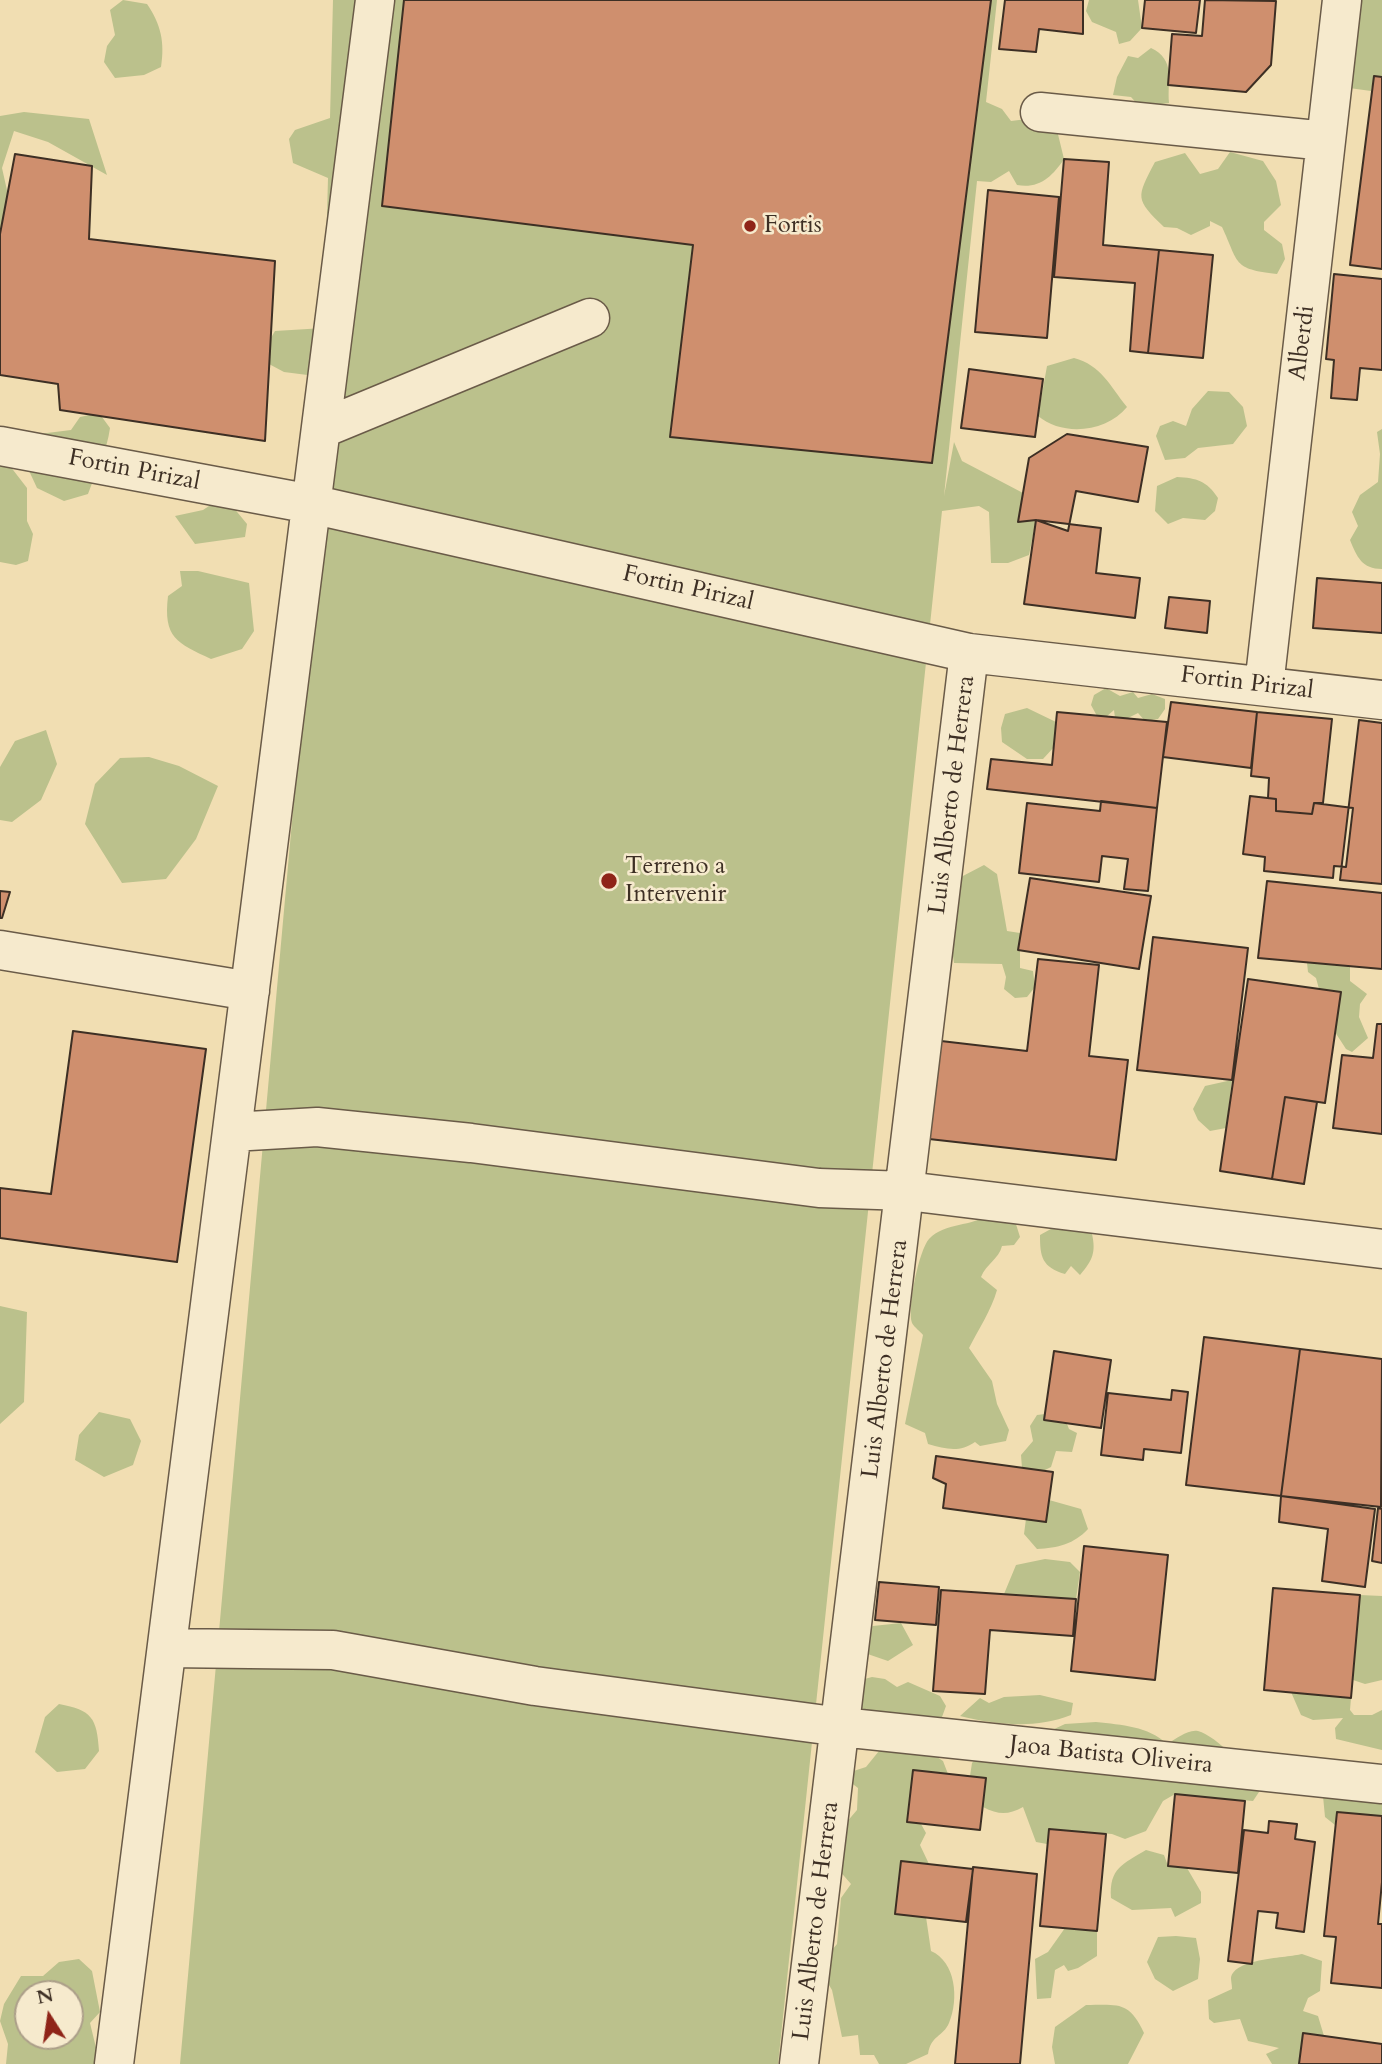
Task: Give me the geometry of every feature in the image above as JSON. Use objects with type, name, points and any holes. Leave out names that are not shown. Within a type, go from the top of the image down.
[{"type":"street","points":[[114,2064],[375,0]]},
{"type":"street","name":"Alberdi","points":[[1264,686],[1342,0]]},
{"type":"street","points":[[1040,112],[1326,141]]},
{"type":"street","points":[[321,429],[590,318]]},
{"type":"street","name":"Fortin Pirizal","points":[[0,446],[311,504],[969,653],[1382,700]]},
{"type":"street","name":"Luis Alberto de Herrera","points":[[799,2064],[907,1191],[969,653]]},
{"type":"street","points":[[0,950],[250,991]]},
{"type":"street","points":[[232,1132],[317,1127],[471,1143],[819,1188],[907,1191],[1382,1249]]},
{"type":"street","name":"Jaoa Batista Oliveira","points":[[167,1648],[333,1650],[535,1686],[841,1727],[1382,1784]]},
{"type":"green space","points":[[123,0],[147,4],[159,26],[162,58],[161,67],[144,75],[115,78],[104,62],[107,46],[115,35],[110,10]]},
{"type":"green space","points":[[333,0],[997,0],[986,102],[1002,109],[1011,121],[1035,118],[1055,122],[1064,159],[1050,176],[1032,185],[1017,185],[1009,171],[991,182],[977,181],[944,496],[954,442],[962,461],[1023,493],[1018,522],[1036,520],[1029,555],[1008,563],[991,563],[989,512],[979,506],[942,511],[778,2064],[180,2064],[319,522],[323,377],[284,372],[269,364],[265,348],[275,331],[324,328],[328,178],[293,163],[289,139],[295,130],[330,118]]},
{"type":"green space","points":[[1089,0],[1138,0],[1142,28],[1130,41],[1119,44],[1116,32],[1092,22],[1086,11]]},
{"type":"green space","points":[[1343,0],[1382,0],[1382,77],[1374,76],[1371,91],[1342,87]]},
{"type":"green space","points":[[1151,48],[1164,58],[1169,71],[1169,103],[1140,107],[1131,97],[1113,95],[1117,77],[1128,56],[1138,58]]},
{"type":"green space","points":[[24,112],[89,119],[107,175],[48,142],[14,131],[2,168],[13,217],[0,295],[0,116]]},
{"type":"green space","points":[[1230,152],[1263,161],[1276,181],[1281,205],[1264,222],[1264,230],[1282,244],[1285,259],[1277,274],[1252,270],[1239,262],[1222,227],[1210,221],[1210,226],[1191,235],[1177,228],[1164,227],[1143,204],[1144,183],[1155,162],[1185,153],[1200,174],[1218,169]]},
{"type":"green space","points":[[1074,358],[1098,371],[1127,407],[1108,422],[1084,429],[1072,429],[1048,423],[1038,416],[1047,366]]},
{"type":"green space","points":[[1208,391],[1229,392],[1243,407],[1247,426],[1233,444],[1198,448],[1185,458],[1165,460],[1156,436],[1160,426],[1173,421],[1186,426],[1192,409]]},
{"type":"green space","points":[[99,413],[110,428],[109,437],[88,494],[64,501],[37,488],[25,462],[39,434],[71,430],[80,417]]},
{"type":"green space","points":[[1382,429],[1382,569],[1370,567],[1361,561],[1350,540],[1358,526],[1352,512],[1360,495],[1378,482],[1380,454],[1377,432]]},
{"type":"green space","points":[[0,453],[27,488],[27,521],[33,534],[28,561],[16,565],[0,562]]},
{"type":"green space","points":[[1177,477],[1201,481],[1218,498],[1215,511],[1205,520],[1183,518],[1168,524],[1155,511],[1157,486]]},
{"type":"green space","points":[[224,496],[247,524],[245,537],[195,544],[175,516],[203,510]]},
{"type":"green space","points":[[180,571],[198,571],[249,583],[254,631],[242,649],[211,659],[175,637],[168,621],[168,596],[182,586]]},
{"type":"green space","points":[[1106,688],[1120,696],[1133,692],[1138,698],[1152,694],[1165,699],[1165,709],[1158,719],[1145,721],[1138,713],[1126,719],[1115,718],[1114,710],[1106,717],[1097,716],[1091,705],[1094,695]]},
{"type":"green space","points":[[1027,708],[1056,722],[1054,747],[1043,759],[1027,759],[1002,742],[1001,728],[1005,714]]},
{"type":"green space","points":[[46,730],[57,764],[41,800],[12,822],[0,820],[0,767],[15,741]]},
{"type":"green space","points":[[149,757],[179,766],[218,786],[196,839],[166,879],[122,883],[85,824],[95,784],[120,758]]},
{"type":"green space","points":[[984,865],[997,874],[1007,931],[1020,933],[1020,968],[1033,971],[1035,987],[1027,997],[1015,998],[1004,989],[1006,977],[1002,964],[954,963],[952,950],[961,877]]},
{"type":"green space","points":[[1307,963],[1350,966],[1350,981],[1367,994],[1360,1004],[1359,1017],[1368,1038],[1352,1052],[1346,1049],[1335,1032],[1341,992],[1319,989],[1316,978],[1308,972]]},
{"type":"green space","points":[[1232,1080],[1226,1128],[1210,1131],[1198,1120],[1193,1109],[1205,1086]]},
{"type":"green space","points":[[988,1214],[1015,1221],[1020,1237],[1014,1245],[1002,1246],[981,1277],[997,1290],[969,1348],[992,1381],[997,1404],[1009,1430],[1006,1441],[980,1446],[975,1442],[958,1449],[928,1444],[925,1433],[905,1424],[923,1335],[912,1323],[911,1316],[921,1255],[929,1239],[936,1234]]},
{"type":"green space","points":[[1077,1222],[1092,1234],[1092,1256],[1080,1275],[1071,1266],[1065,1274],[1051,1268],[1044,1260],[1040,1235],[1058,1225]]},
{"type":"green space","points":[[0,1306],[27,1312],[24,1402],[0,1424]]},
{"type":"green space","points":[[99,1412],[130,1419],[141,1441],[133,1465],[104,1477],[75,1460],[79,1435]]},
{"type":"green space","points":[[1045,1414],[1044,1420],[1067,1424],[1069,1429],[1077,1433],[1072,1452],[1056,1451],[1051,1467],[1043,1471],[1022,1468],[1021,1455],[1033,1441],[1030,1426],[1037,1415]]},
{"type":"green space","points":[[1049,1500],[1081,1509],[1088,1529],[1065,1544],[1037,1549],[1024,1534],[1026,1519],[1046,1521]]},
{"type":"green space","points":[[1045,1559],[1070,1562],[1080,1572],[1076,1599],[1004,1594],[1016,1565]]},
{"type":"green space","points":[[1360,1595],[1382,1596],[1382,1680],[1365,1684],[1353,1680]]},
{"type":"green space","points":[[901,1623],[913,1645],[888,1661],[856,1650],[862,1632],[873,1626]]},
{"type":"green space","points":[[872,1677],[885,1679],[897,1687],[908,1682],[940,1696],[946,1706],[942,1717],[927,1721],[849,1708],[853,1682]]},
{"type":"green space","points":[[1291,1692],[1351,1698],[1350,1710],[1354,1715],[1372,1715],[1382,1710],[1382,1750],[1336,1739],[1335,1728],[1343,1718],[1313,1720],[1301,1715]]},
{"type":"green space","points":[[1040,1695],[1073,1703],[1071,1715],[1030,1724],[988,1722],[960,1716],[980,1698],[989,1703],[1004,1697]]},
{"type":"green space","points":[[59,1704],[79,1709],[91,1717],[94,1723],[99,1751],[85,1769],[57,1772],[35,1752],[45,1717]]},
{"type":"green space","points":[[1096,1722],[1143,1730],[1167,1744],[1186,1733],[1198,1731],[1206,1734],[1241,1763],[1263,1786],[1253,1801],[1175,1794],[1163,1801],[1146,1831],[1125,1839],[1112,1834],[1049,1829],[1047,1844],[1036,1842],[1023,1807],[1003,1813],[983,1807],[986,1778],[970,1776],[972,1763],[985,1748],[1037,1737],[1065,1724]]},
{"type":"green space","points":[[925,1749],[943,1761],[948,1774],[914,1770],[907,1822],[921,1824],[926,1833],[920,1845],[929,1864],[901,1861],[895,1914],[926,1917],[931,1951],[939,1956],[950,1972],[954,2003],[949,2023],[934,2040],[928,2054],[906,2064],[879,2064],[874,2055],[860,2055],[858,2035],[842,2037],[832,1990],[818,1967],[837,1944],[841,1898],[851,1884],[831,1861],[834,1837],[857,1810],[858,1788],[841,1775],[866,1767],[879,1751]]},
{"type":"green space","points":[[1382,1793],[1382,1816],[1337,1812],[1335,1825],[1325,1817],[1323,1796]]},
{"type":"green space","points":[[1146,1850],[1164,1855],[1168,1866],[1187,1868],[1201,1892],[1201,1903],[1175,1917],[1171,1908],[1132,1910],[1111,1898],[1115,1873],[1124,1863]]},
{"type":"green space","points":[[1065,1928],[1097,1931],[1097,1956],[1078,1968],[1068,1971],[1064,1965],[1055,1970],[1051,1998],[1037,1999],[1035,1959],[1048,1952]]},
{"type":"green space","points":[[1158,1937],[1196,1938],[1200,1959],[1198,1979],[1173,1991],[1155,1979],[1147,1962]]},
{"type":"green space","points":[[1302,1954],[1322,1961],[1320,1991],[1308,1998],[1303,2011],[1318,2016],[1324,2036],[1299,2064],[1272,2064],[1266,2054],[1279,2048],[1248,2041],[1240,2019],[1214,2023],[1209,2019],[1208,2000],[1232,1989],[1231,1978],[1234,1971],[1241,1966]]},
{"type":"green space","points":[[79,1959],[92,1971],[100,2012],[90,2023],[98,2056],[94,2064],[6,2064],[8,2044],[0,2021],[4,2004],[14,1988],[14,2050],[84,2050],[84,1980],[19,1980],[21,1976],[43,1976],[59,1962]]},
{"type":"green space","points":[[1086,2005],[1122,2007],[1139,2023],[1144,2033],[1128,2064],[1055,2064],[1052,2047],[1055,2027]]},
{"type":"building","name":"Fortis","points":[[404,0],[991,0],[932,463],[670,437],[693,245],[382,206]]},
{"type":"building","points":[[1005,0],[1083,0],[1083,34],[1039,29],[1036,52],[999,49]]},
{"type":"building","points":[[1145,0],[1200,0],[1196,33],[1142,28]]},
{"type":"building","points":[[1205,0],[1276,1],[1271,65],[1246,92],[1168,85],[1172,34],[1202,36]]},
{"type":"building","points":[[1374,76],[1382,77],[1382,269],[1350,265]]},
{"type":"building","points":[[15,154],[92,166],[89,239],[275,261],[265,441],[60,410],[58,384],[0,375],[0,234]]},
{"type":"building","points":[[1064,159],[1109,162],[1103,245],[1159,250],[1148,353],[1130,351],[1135,283],[1054,277]]},
{"type":"building","points":[[988,190],[1059,197],[1047,338],[975,332]]},
{"type":"building","points":[[1159,250],[1213,255],[1203,358],[1148,353]]},
{"type":"building","points":[[1334,274],[1382,279],[1382,370],[1360,368],[1357,400],[1331,398],[1334,360],[1326,359]]},
{"type":"building","points":[[969,369],[1043,379],[1035,437],[961,428]]},
{"type":"building","points":[[1067,434],[1148,447],[1138,502],[1076,491],[1068,531],[1036,520],[1018,522],[1029,458]]},
{"type":"building","points":[[1036,520],[1101,528],[1096,573],[1140,578],[1135,618],[1024,604]]},
{"type":"building","points":[[1317,578],[1382,583],[1382,633],[1313,628]]},
{"type":"building","points":[[1169,597],[1210,601],[1207,633],[1165,628]]},
{"type":"building","points":[[1171,702],[1257,712],[1251,768],[1163,757]]},
{"type":"building","points":[[1057,712],[1167,722],[1157,808],[987,789],[991,759],[1052,765]]},
{"type":"building","points":[[1257,712],[1332,719],[1323,803],[1314,803],[1312,814],[1276,811],[1276,799],[1268,798],[1269,778],[1251,776]]},
{"type":"building","points":[[1359,720],[1382,723],[1382,884],[1340,880]]},
{"type":"building","points":[[1250,796],[1276,799],[1276,811],[1312,814],[1314,803],[1353,808],[1346,867],[1334,866],[1333,878],[1264,871],[1265,857],[1243,854]]},
{"type":"building","points":[[1101,801],[1157,808],[1148,891],[1124,889],[1128,859],[1102,856],[1099,882],[1019,873],[1027,803],[1100,811]]},
{"type":"building","points":[[1030,878],[1151,896],[1139,969],[1018,950]]},
{"type":"building","points":[[1267,881],[1382,893],[1382,969],[1258,958]]},
{"type":"building","points":[[0,891],[10,892],[2,918],[0,918]]},
{"type":"building","points":[[1153,937],[1248,948],[1232,1080],[1137,1070]]},
{"type":"building","points":[[1038,959],[1099,965],[1089,1056],[1128,1060],[1116,1160],[929,1139],[941,1041],[1027,1051]]},
{"type":"building","points":[[1248,979],[1341,992],[1325,1103],[1285,1097],[1272,1179],[1220,1171]]},
{"type":"building","points":[[1377,1024],[1382,1024],[1382,1134],[1333,1128],[1342,1055],[1373,1058]]},
{"type":"building","points":[[73,1031],[206,1049],[177,1262],[0,1238],[0,1188],[51,1194]]},
{"type":"building","points":[[1285,1097],[1317,1102],[1304,1184],[1272,1179]]},
{"type":"building","points":[[1204,1337],[1300,1349],[1281,1496],[1186,1485]]},
{"type":"building","points":[[1300,1349],[1382,1359],[1381,1507],[1281,1496]]},
{"type":"building","points":[[1054,1351],[1111,1360],[1101,1428],[1044,1420]]},
{"type":"building","points":[[1172,1390],[1188,1392],[1181,1453],[1144,1449],[1143,1460],[1101,1455],[1108,1393],[1171,1400]]},
{"type":"building","points":[[936,1456],[1053,1472],[1046,1522],[943,1508],[946,1484],[933,1478]]},
{"type":"building","points":[[1281,1496],[1375,1509],[1365,1587],[1322,1581],[1328,1529],[1279,1522]]},
{"type":"building","points":[[1378,1508],[1382,1509],[1382,1563],[1372,1561]]},
{"type":"building","points":[[1084,1546],[1168,1555],[1155,1680],[1071,1671]]},
{"type":"building","points":[[879,1582],[939,1587],[936,1625],[875,1620]]},
{"type":"building","points":[[1273,1588],[1360,1595],[1351,1698],[1264,1690]]},
{"type":"building","points":[[941,1590],[1076,1599],[1073,1636],[990,1630],[985,1694],[933,1691]]},
{"type":"building","points":[[913,1770],[986,1778],[980,1830],[907,1822]]},
{"type":"building","points":[[1175,1794],[1245,1801],[1238,1873],[1168,1866]]},
{"type":"building","points":[[1337,1812],[1382,1816],[1382,1882],[1378,1924],[1382,1924],[1382,1988],[1331,1983],[1336,1937],[1324,1936]]},
{"type":"building","points":[[1269,1821],[1297,1824],[1295,1839],[1315,1842],[1304,1932],[1276,1928],[1278,1913],[1258,1911],[1252,1964],[1228,1961],[1244,1830],[1268,1833]]},
{"type":"building","points":[[1049,1829],[1106,1834],[1097,1931],[1040,1926]]},
{"type":"building","points":[[901,1861],[973,1869],[966,1922],[895,1914]]},
{"type":"building","points":[[973,1867],[1037,1874],[1020,2064],[955,2064]]},
{"type":"building","points":[[1303,2033],[1382,2044],[1382,2064],[1299,2064]]},
{"type":"place","name":"Fortis","points":[[750,226]]},
{"type":"place","name":"Terreno a Intervenir","points":[[609,881]]}]
